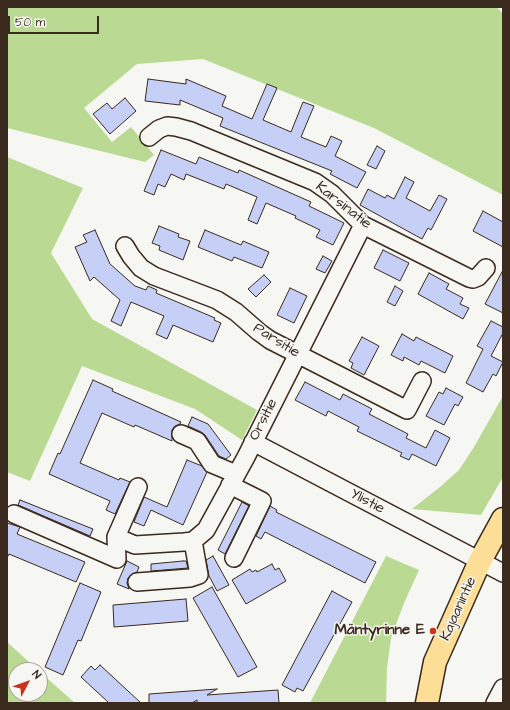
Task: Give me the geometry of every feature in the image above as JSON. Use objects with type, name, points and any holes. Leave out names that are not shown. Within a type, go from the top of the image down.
[{"type":"main road","name":"Kajaanintie","points":[[427,703],[435,662],[480,561],[503,519]]},
{"type":"street","name":"Karsinatie","points":[[149,137],[159,129],[167,126],[191,131],[315,182],[324,187],[363,225],[469,278],[473,279],[478,277],[486,268]]},
{"type":"street","name":"Orsitie","points":[[193,541],[206,530],[253,442],[363,225]]},
{"type":"street","name":"Parsitie","points":[[125,246],[141,268],[154,276],[217,300],[236,312],[270,340],[407,410],[422,381]]},
{"type":"street","points":[[181,434],[197,441],[212,464],[262,501],[234,558]]},
{"type":"street","name":"Ylistie","points":[[253,442],[503,573]]},
{"type":"street","points":[[14,514],[117,559],[116,537],[138,487]]},
{"type":"street","points":[[116,537],[135,545],[193,541],[199,576],[137,582]]},
{"type":"street","points":[[496,703],[503,688]]},
{"type":"green space","points":[[7,7],[497,7],[503,14],[503,195],[374,128],[203,59],[137,64],[84,108],[112,142],[131,127],[154,155],[145,162],[7,128]]},
{"type":"green space","points":[[7,157],[83,188],[51,253],[92,319],[257,410],[242,440],[195,409],[82,366],[30,481],[7,472]]},
{"type":"green space","points":[[503,396],[503,477],[481,515],[412,509],[459,470]]},
{"type":"green space","points":[[386,556],[419,570],[404,603],[391,638],[387,668],[386,703],[310,703]]},
{"type":"green space","points":[[7,642],[29,662],[8,662],[8,702],[48,702],[48,679],[75,703],[7,703]]},
{"type":"building","points":[[148,79],[186,84],[186,79],[226,96],[222,106],[252,119],[267,84],[277,88],[263,120],[291,132],[303,102],[314,106],[301,137],[326,147],[331,136],[342,141],[335,156],[366,172],[357,188],[330,174],[332,171],[220,126],[223,118],[180,100],[180,105],[145,101]]},
{"type":"building","points":[[125,98],[136,111],[110,134],[93,114],[107,103],[112,109]]},
{"type":"building","points":[[377,146],[385,151],[376,169],[367,165]]},
{"type":"building","points":[[161,150],[196,164],[199,157],[238,173],[239,170],[311,202],[309,206],[344,223],[333,245],[316,237],[320,230],[295,218],[296,216],[266,203],[257,224],[248,220],[257,197],[226,184],[224,189],[186,174],[184,180],[171,174],[165,187],[158,184],[154,195],[144,191]]},
{"type":"building","points":[[405,177],[414,182],[406,198],[430,211],[439,195],[447,199],[431,230],[428,228],[422,239],[360,205],[368,189],[385,198],[387,195],[394,199]]},
{"type":"building","points":[[483,211],[503,222],[503,247],[473,231]]},
{"type":"building","points":[[159,226],[179,234],[178,237],[190,241],[183,260],[159,250],[160,246],[152,243]]},
{"type":"building","points":[[95,230],[110,264],[135,286],[146,290],[148,286],[157,290],[156,293],[215,318],[214,320],[221,323],[213,342],[173,325],[167,339],[156,334],[164,316],[131,302],[121,326],[111,321],[120,300],[94,277],[90,281],[75,247],[87,242],[83,235]]},
{"type":"building","points":[[205,230],[241,245],[243,241],[269,252],[262,268],[234,257],[232,261],[198,247]]},
{"type":"building","points":[[383,250],[409,263],[400,281],[374,268]]},
{"type":"building","points":[[323,256],[332,261],[325,273],[316,269]]},
{"type":"building","points":[[503,270],[503,313],[485,304]]},
{"type":"building","points":[[429,273],[449,284],[446,289],[463,298],[460,304],[469,308],[463,319],[418,294]]},
{"type":"building","points":[[264,275],[271,282],[256,297],[248,289]]},
{"type":"building","points":[[395,286],[403,291],[395,306],[387,302]]},
{"type":"building","points":[[290,288],[307,296],[294,323],[277,315]]},
{"type":"building","points":[[491,321],[503,327],[503,333],[491,356],[503,362],[496,376],[493,374],[483,392],[466,383],[483,349],[477,346]]},
{"type":"building","points":[[402,334],[414,341],[416,337],[453,356],[445,373],[421,361],[419,365],[404,357],[403,361],[391,355]]},
{"type":"building","points":[[362,337],[379,346],[364,375],[351,368],[353,363],[349,361]]},
{"type":"building","points":[[93,380],[113,389],[112,391],[181,422],[172,430],[172,441],[102,413],[80,463],[119,480],[120,478],[130,482],[115,514],[106,510],[110,501],[49,474],[58,453],[60,454]]},
{"type":"building","points":[[305,382],[340,400],[343,394],[372,409],[369,414],[408,434],[406,438],[426,448],[435,430],[450,438],[436,466],[412,454],[409,460],[400,456],[402,453],[357,431],[359,427],[328,411],[326,416],[295,400]]},
{"type":"building","points":[[446,388],[463,397],[458,406],[455,404],[444,425],[426,416],[439,392],[443,394]]},
{"type":"building","points":[[192,417],[208,424],[231,455],[226,459],[219,456],[205,435],[188,426]]},
{"type":"building","points":[[187,460],[202,466],[207,472],[183,525],[151,510],[144,526],[134,522],[144,497],[167,507]]},
{"type":"building","points":[[20,500],[93,529],[90,536],[18,505]]},
{"type":"building","points":[[242,502],[249,506],[225,554],[218,550]]},
{"type":"building","points":[[270,506],[277,510],[276,512],[376,562],[365,583],[265,532],[261,539],[256,536]]},
{"type":"building","points":[[7,523],[20,527],[17,534],[85,562],[76,582],[9,554],[7,558]]},
{"type":"building","points":[[213,556],[229,585],[217,591],[209,576],[206,560]]},
{"type":"building","points":[[127,561],[139,567],[137,572],[128,578],[127,583],[129,589],[117,584]]},
{"type":"building","points":[[186,561],[188,568],[151,571],[151,564]]},
{"type":"building","points":[[272,564],[275,570],[279,568],[286,581],[246,604],[232,580],[250,569],[252,572],[256,570],[257,572]]},
{"type":"building","points":[[80,583],[101,592],[81,641],[78,640],[63,675],[48,668],[47,662]]},
{"type":"building","points":[[212,587],[257,667],[238,677],[193,598]]},
{"type":"building","points":[[332,591],[352,602],[303,691],[297,688],[295,692],[282,685]]},
{"type":"building","points":[[186,599],[188,621],[114,627],[113,605]]},
{"type":"building","points":[[100,665],[141,703],[109,703],[81,677],[91,666],[95,670]]},
{"type":"building","points":[[217,689],[207,695],[278,690],[279,703],[197,703],[197,700],[192,703],[149,703],[149,694]]},
{"type":"place","name":"Mäntyrinne E","points":[[433,631]]}]
